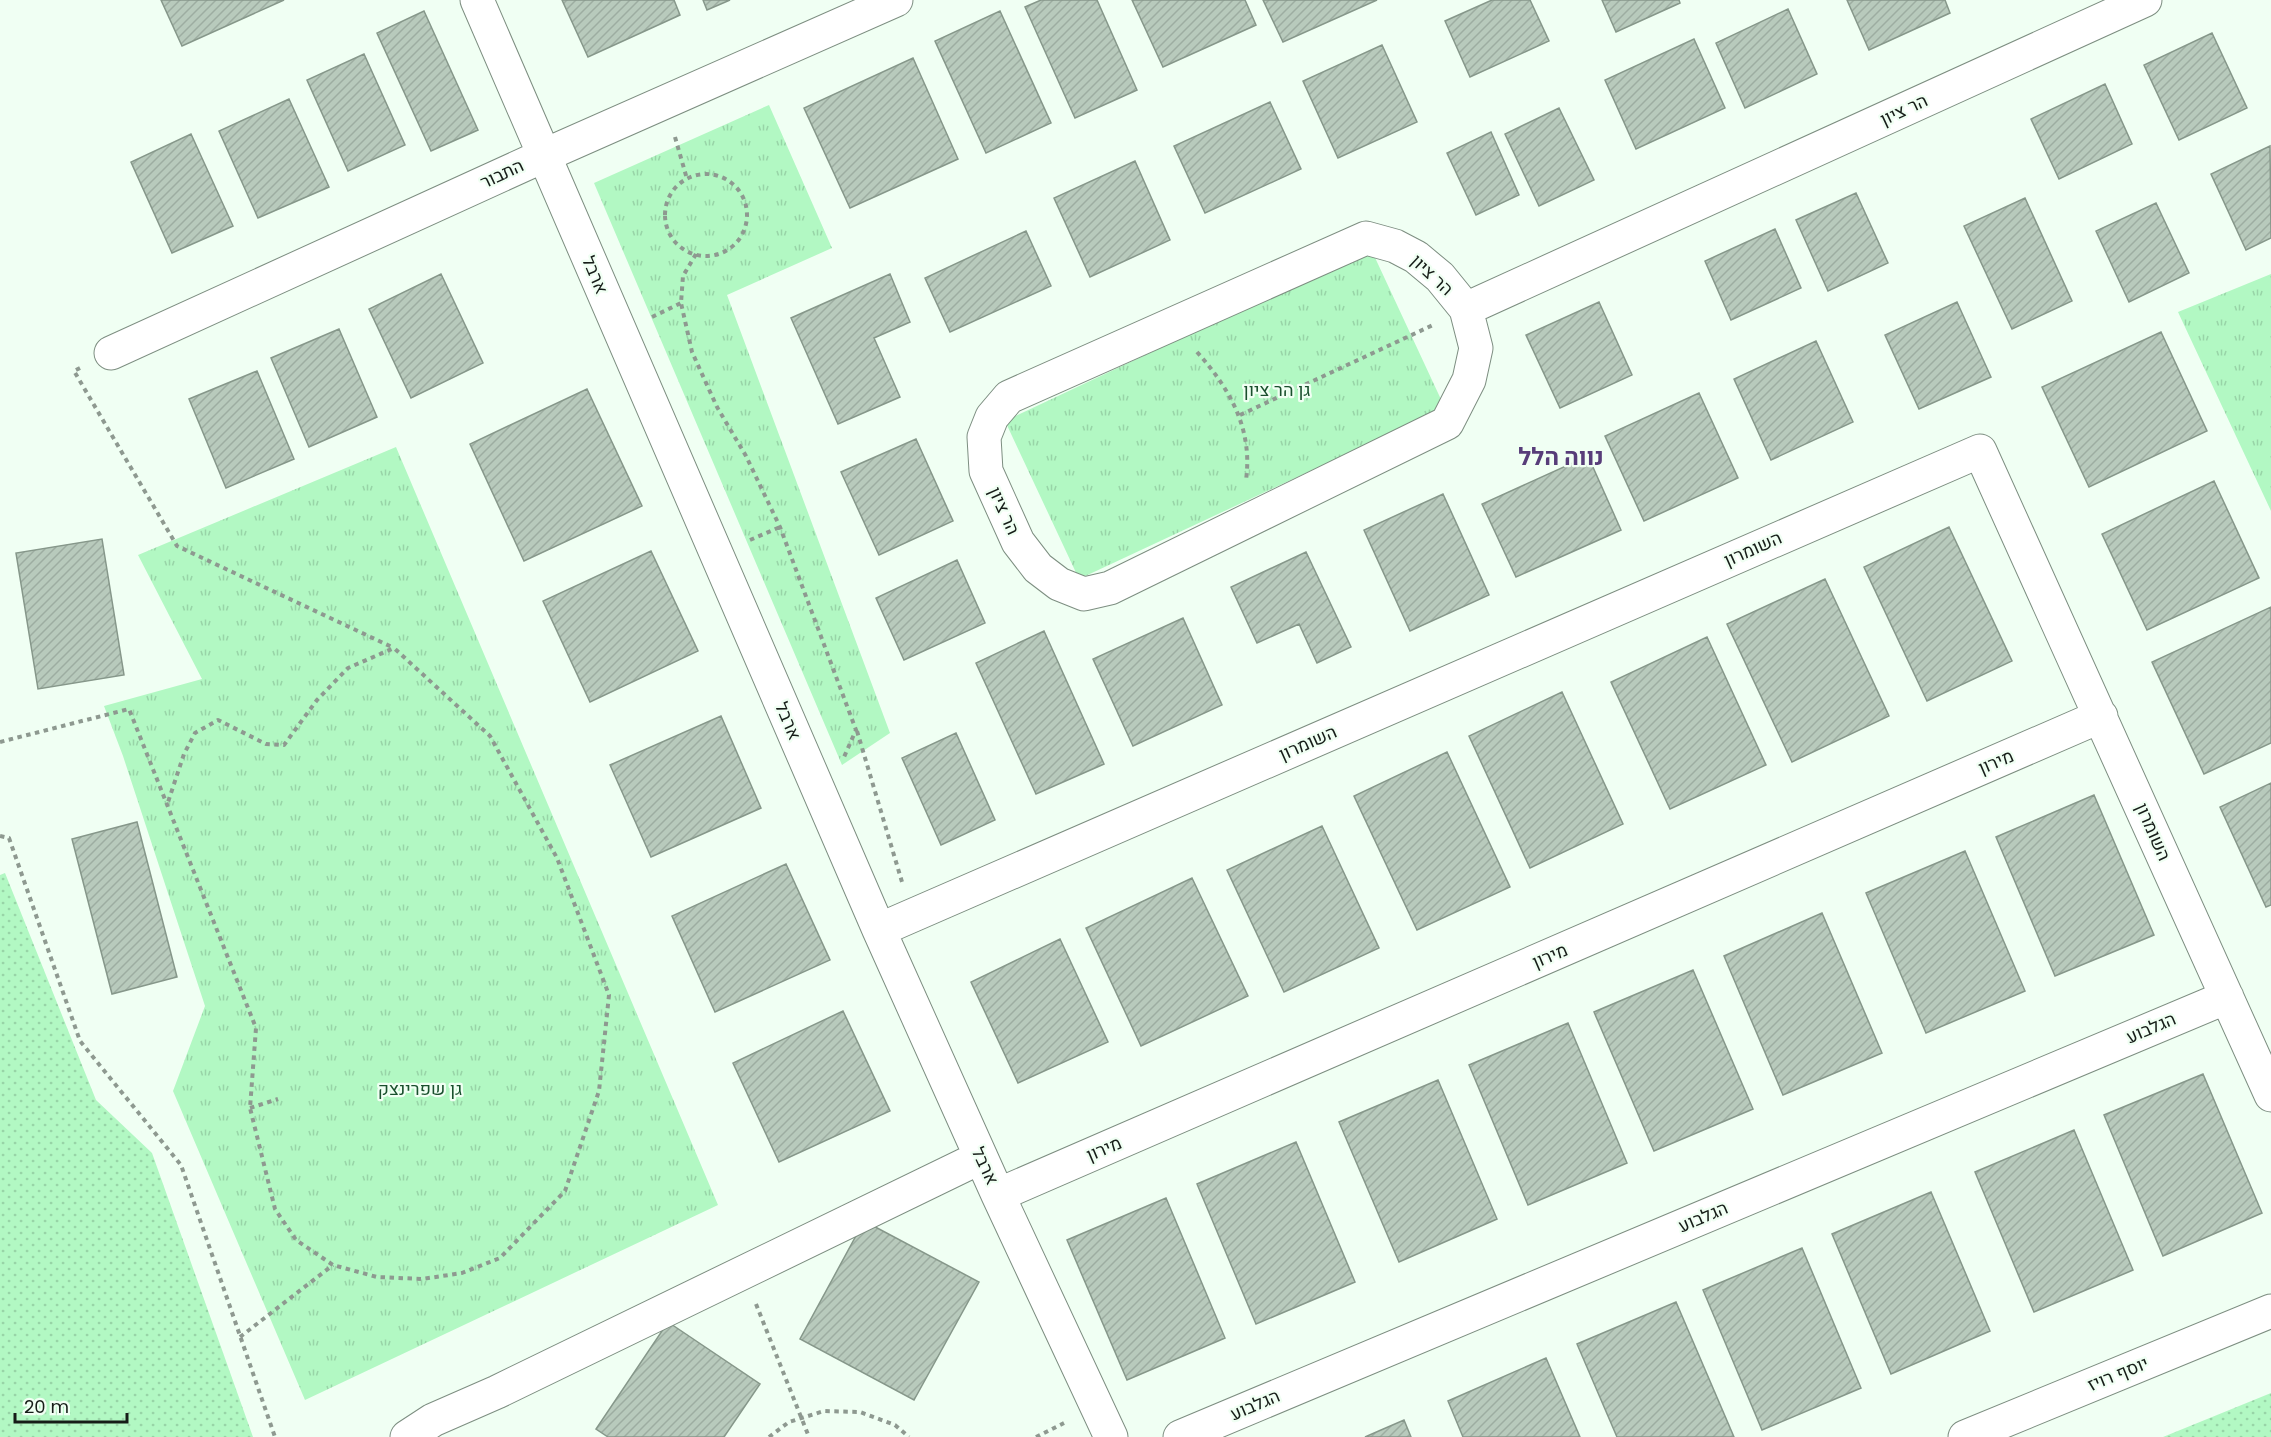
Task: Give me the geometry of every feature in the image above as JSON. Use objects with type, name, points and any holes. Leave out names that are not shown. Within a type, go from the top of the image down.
[{"type":"street","name":"ארבל","points":[[477,0],[879,930],[998,1195],[1111,1437]]},
{"type":"street","name":"התבור","points":[[111,353],[543,156],[896,0]]},
{"type":"street","name":"הר ציון","points":[[1466,309],[2143,0]]},
{"type":"street","name":"הר ציון","points":[[1366,238],[1395,246],[1416,256],[1440,277],[1466,309],[1476,348],[1468,380],[1447,423],[1110,588],[1084,594],[1059,584],[1038,568],[1018,542],[986,471],[984,437],[992,417],[1009,397],[1366,238]]},
{"type":"street","name":"השומרון","points":[[879,930],[1980,451],[2271,1095]]},
{"type":"street","name":"מירון","points":[[998,1195],[2101,717]]},
{"type":"street","name":"הגלבוע","points":[[1180,1437],[2227,997]]},
{"type":"street","points":[[407,1437],[432,1420],[508,1387],[981,1157]]},
{"type":"street","name":"יוסף רויז","points":[[1965,1437],[2271,1311]]},
{"type":"path","points":[[666,101],[687,179]]},
{"type":"path","points":[[713,174],[725,178],[736,186],[747,210],[746,223],[733,246],[709,256],[696,254],[683,248],[673,239],[667,226],[665,213],[668,199],[687,179],[713,174]]},
{"type":"path","points":[[696,254],[683,276],[681,303],[692,352],[717,407],[746,456],[780,527],[856,730],[912,916]]},
{"type":"path","points":[[1240,415],[1466,309]]},
{"type":"path","points":[[1143,337],[1192,347],[1218,375],[1240,415],[1249,459],[1240,524]]},
{"type":"path","points":[[0,742],[129,709],[256,1028],[250,1108],[275,1209],[296,1240],[333,1265],[377,1277],[422,1278],[462,1273],[500,1258],[566,1191],[599,1091],[609,995],[556,858],[490,736],[394,648],[177,546],[74,371],[111,353]]},
{"type":"path","points":[[167,805],[184,754],[195,733],[218,720],[266,744],[284,745],[317,700],[348,668],[394,648]]},
{"type":"path","points":[[823,802],[856,730]]},
{"type":"path","points":[[0,836],[9,838],[80,1041],[181,1165],[275,1437]]},
{"type":"path","points":[[250,1108],[278,1099]]},
{"type":"path","points":[[240,1336],[333,1265]]},
{"type":"path","points":[[744,1273],[809,1437]]},
{"type":"path","points":[[769,1437],[789,1422],[824,1411],[860,1412],[895,1425],[909,1437]]},
{"type":"green space","points":[[769,105],[832,248],[727,295],[890,733],[842,765],[594,183]]},
{"type":"green space","name":"גן הר ציון","points":[[1371,249],[1445,408],[1079,579],[1005,421]]},
{"type":"green space","points":[[2271,274],[2271,511],[2178,312]]},
{"type":"green space","name":"גן שפרינצק","points":[[396,447],[718,1205],[305,1400],[173,1091],[205,1006],[123,756],[104,706],[202,679],[138,555]]},
{"type":"green space","points":[[5,873],[96,1100],[152,1153],[253,1437],[0,1437],[0,875]]},
{"type":"green space","points":[[2271,1393],[2271,1437],[2163,1437]]},
{"type":"building","points":[[161,0],[284,0],[182,46]]},
{"type":"building","points":[[562,0],[674,0],[680,15],[588,57]]},
{"type":"building","points":[[703,0],[730,0],[707,10]]},
{"type":"building","points":[[1041,0],[1097,0],[1137,90],[1075,118],[1025,7]]},
{"type":"building","points":[[1132,0],[1245,0],[1256,25],[1163,67]]},
{"type":"building","points":[[1263,0],[1377,0],[1283,42]]},
{"type":"building","points":[[1492,0],[1530,0],[1549,41],[1470,77],[1445,21]]},
{"type":"building","points":[[1602,0],[1679,0],[1680,3],[1616,32]]},
{"type":"building","points":[[1847,0],[1945,0],[1950,13],[1869,50]]},
{"type":"building","points":[[1788,9],[1817,74],[1745,108],[1716,43]]},
{"type":"building","points":[[424,11],[478,130],[431,151],[377,33]]},
{"type":"building","points":[[1000,11],[1051,123],[986,153],[935,41]]},
{"type":"building","points":[[2212,33],[2247,108],[2179,140],[2144,65]]},
{"type":"building","points":[[1694,39],[1725,108],[1636,149],[1605,80]]},
{"type":"building","points":[[1382,45],[1417,122],[1338,158],[1303,81]]},
{"type":"building","points":[[364,54],[405,145],[348,171],[307,80]]},
{"type":"building","points":[[913,58],[958,159],[850,208],[804,108]]},
{"type":"building","points":[[2105,84],[2132,144],[2059,179],[2031,119]]},
{"type":"building","points":[[289,99],[329,187],[258,218],[219,131]]},
{"type":"building","points":[[1270,102],[1301,169],[1205,213],[1174,146]]},
{"type":"building","points":[[1559,108],[1594,180],[1539,206],[1505,134]]},
{"type":"building","points":[[1491,132],[1519,195],[1476,215],[1447,153]]},
{"type":"building","points":[[191,134],[233,226],[172,253],[131,162]]},
{"type":"building","points":[[2270,146],[2271,238],[2246,250],[2211,174]]},
{"type":"building","points":[[1135,161],[1170,240],[1090,277],[1054,198]]},
{"type":"building","points":[[1856,193],[1888,263],[1828,291],[1796,220]]},
{"type":"building","points":[[2025,198],[2072,301],[2012,329],[1964,226]]},
{"type":"building","points":[[2156,203],[2189,273],[2129,302],[2096,231]]},
{"type":"building","points":[[1775,229],[1801,288],[1731,320],[1705,261]]},
{"type":"building","points":[[1026,231],[1051,286],[950,332],[925,278]]},
{"type":"building","points":[[441,274],[483,363],[411,398],[369,309]]},
{"type":"building","points":[[890,274],[910,322],[874,338],[900,397],[838,424],[791,318]]},
{"type":"building","points":[[1599,302],[1632,375],[1560,408],[1526,335]]},
{"type":"building","points":[[1957,302],[1991,377],[1919,409],[1885,335]]},
{"type":"building","points":[[339,329],[377,417],[309,447],[271,358]]},
{"type":"building","points":[[2161,332],[2207,431],[2089,487],[2042,387]]},
{"type":"building","points":[[1816,341],[1853,422],[1771,460],[1734,379]]},
{"type":"building","points":[[257,371],[294,459],[226,488],[189,399]]},
{"type":"building","points":[[587,389],[642,506],[524,561],[470,444]]},
{"type":"building","points":[[1699,393],[1738,478],[1644,521],[1605,436]]},
{"type":"building","points":[[916,439],[953,521],[879,555],[841,472]]},
{"type":"building","points":[[1588,456],[1621,530],[1516,577],[1482,504]]},
{"type":"building","points":[[2214,481],[2259,578],[2147,630],[2102,534]]},
{"type":"building","points":[[1443,494],[1489,595],[1410,631],[1364,530]]},
{"type":"building","points":[[1949,527],[2012,661],[1927,701],[1864,567]]},
{"type":"building","points":[[102,539],[124,675],[38,689],[16,553]]},
{"type":"building","points":[[651,551],[698,651],[590,702],[543,601]]},
{"type":"building","points":[[1306,552],[1351,647],[1317,663],[1299,624],[1257,643],[1231,587]]},
{"type":"building","points":[[957,560],[985,623],[904,660],[876,598]]},
{"type":"building","points":[[1825,579],[1889,716],[1792,762],[1727,624]]},
{"type":"building","points":[[2271,607],[2271,743],[2204,774],[2152,662]]},
{"type":"building","points":[[1183,618],[1222,705],[1133,746],[1093,659]]},
{"type":"building","points":[[1044,631],[1104,764],[1036,794],[976,663]]},
{"type":"building","points":[[1707,637],[1766,765],[1670,809],[1611,682]]},
{"type":"building","points":[[1562,692],[1623,824],[1530,868],[1469,736]]},
{"type":"building","points":[[721,716],[761,808],[651,857],[610,765]]},
{"type":"building","points":[[956,733],[995,820],[941,845],[902,758]]},
{"type":"building","points":[[1447,752],[1510,887],[1417,930],[1354,796]]},
{"type":"building","points":[[2271,783],[2271,905],[2266,907],[2220,807]]},
{"type":"building","points":[[2094,795],[2154,935],[2055,976],[1996,837]]},
{"type":"building","points":[[137,822],[177,977],[112,994],[72,839]]},
{"type":"building","points":[[1322,826],[1379,948],[1284,992],[1227,870]]},
{"type":"building","points":[[1965,851],[2025,991],[1926,1033],[1866,893]]},
{"type":"building","points":[[786,864],[830,960],[715,1012],[672,916]]},
{"type":"building","points":[[1192,878],[1248,996],[1141,1046],[1086,928]]},
{"type":"building","points":[[1822,913],[1882,1053],[1783,1095],[1724,956]]},
{"type":"building","points":[[1060,939],[1108,1042],[1018,1083],[971,982]]},
{"type":"building","points":[[1693,970],[1753,1109],[1654,1151],[1594,1012]]},
{"type":"building","points":[[843,1011],[890,1111],[779,1162],[733,1063]]},
{"type":"building","points":[[1568,1023],[1627,1163],[1528,1205],[1469,1065]]},
{"type":"building","points":[[2203,1074],[2262,1213],[2163,1256],[2104,1115]]},
{"type":"building","points":[[1438,1080],[1497,1219],[1399,1262],[1339,1122]]},
{"type":"building","points":[[2074,1130],[2133,1270],[2034,1312],[1975,1172]]},
{"type":"building","points":[[1296,1142],[1355,1282],[1256,1324],[1197,1184]]},
{"type":"building","points":[[1931,1192],[1990,1331],[1891,1374],[1832,1234]]},
{"type":"building","points":[[1166,1198],[1225,1338],[1127,1380],[1067,1240]]},
{"type":"building","points":[[864,1221],[979,1282],[914,1400],[800,1339]]},
{"type":"building","points":[[1802,1248],[1861,1388],[1762,1430],[1703,1290]]},
{"type":"building","points":[[1676,1302],[1734,1437],[1617,1437],[1577,1344]]},
{"type":"building","points":[[668,1322],[760,1384],[724,1437],[608,1437],[596,1429]]},
{"type":"building","points":[[1546,1358],[1580,1437],[1463,1437],[1448,1401]]},
{"type":"building","points":[[1404,1420],[1411,1437],[1365,1437],[1381,1430]]},
{"type":"district","name":"נווה הלל","points":[[1561,457]]}]
